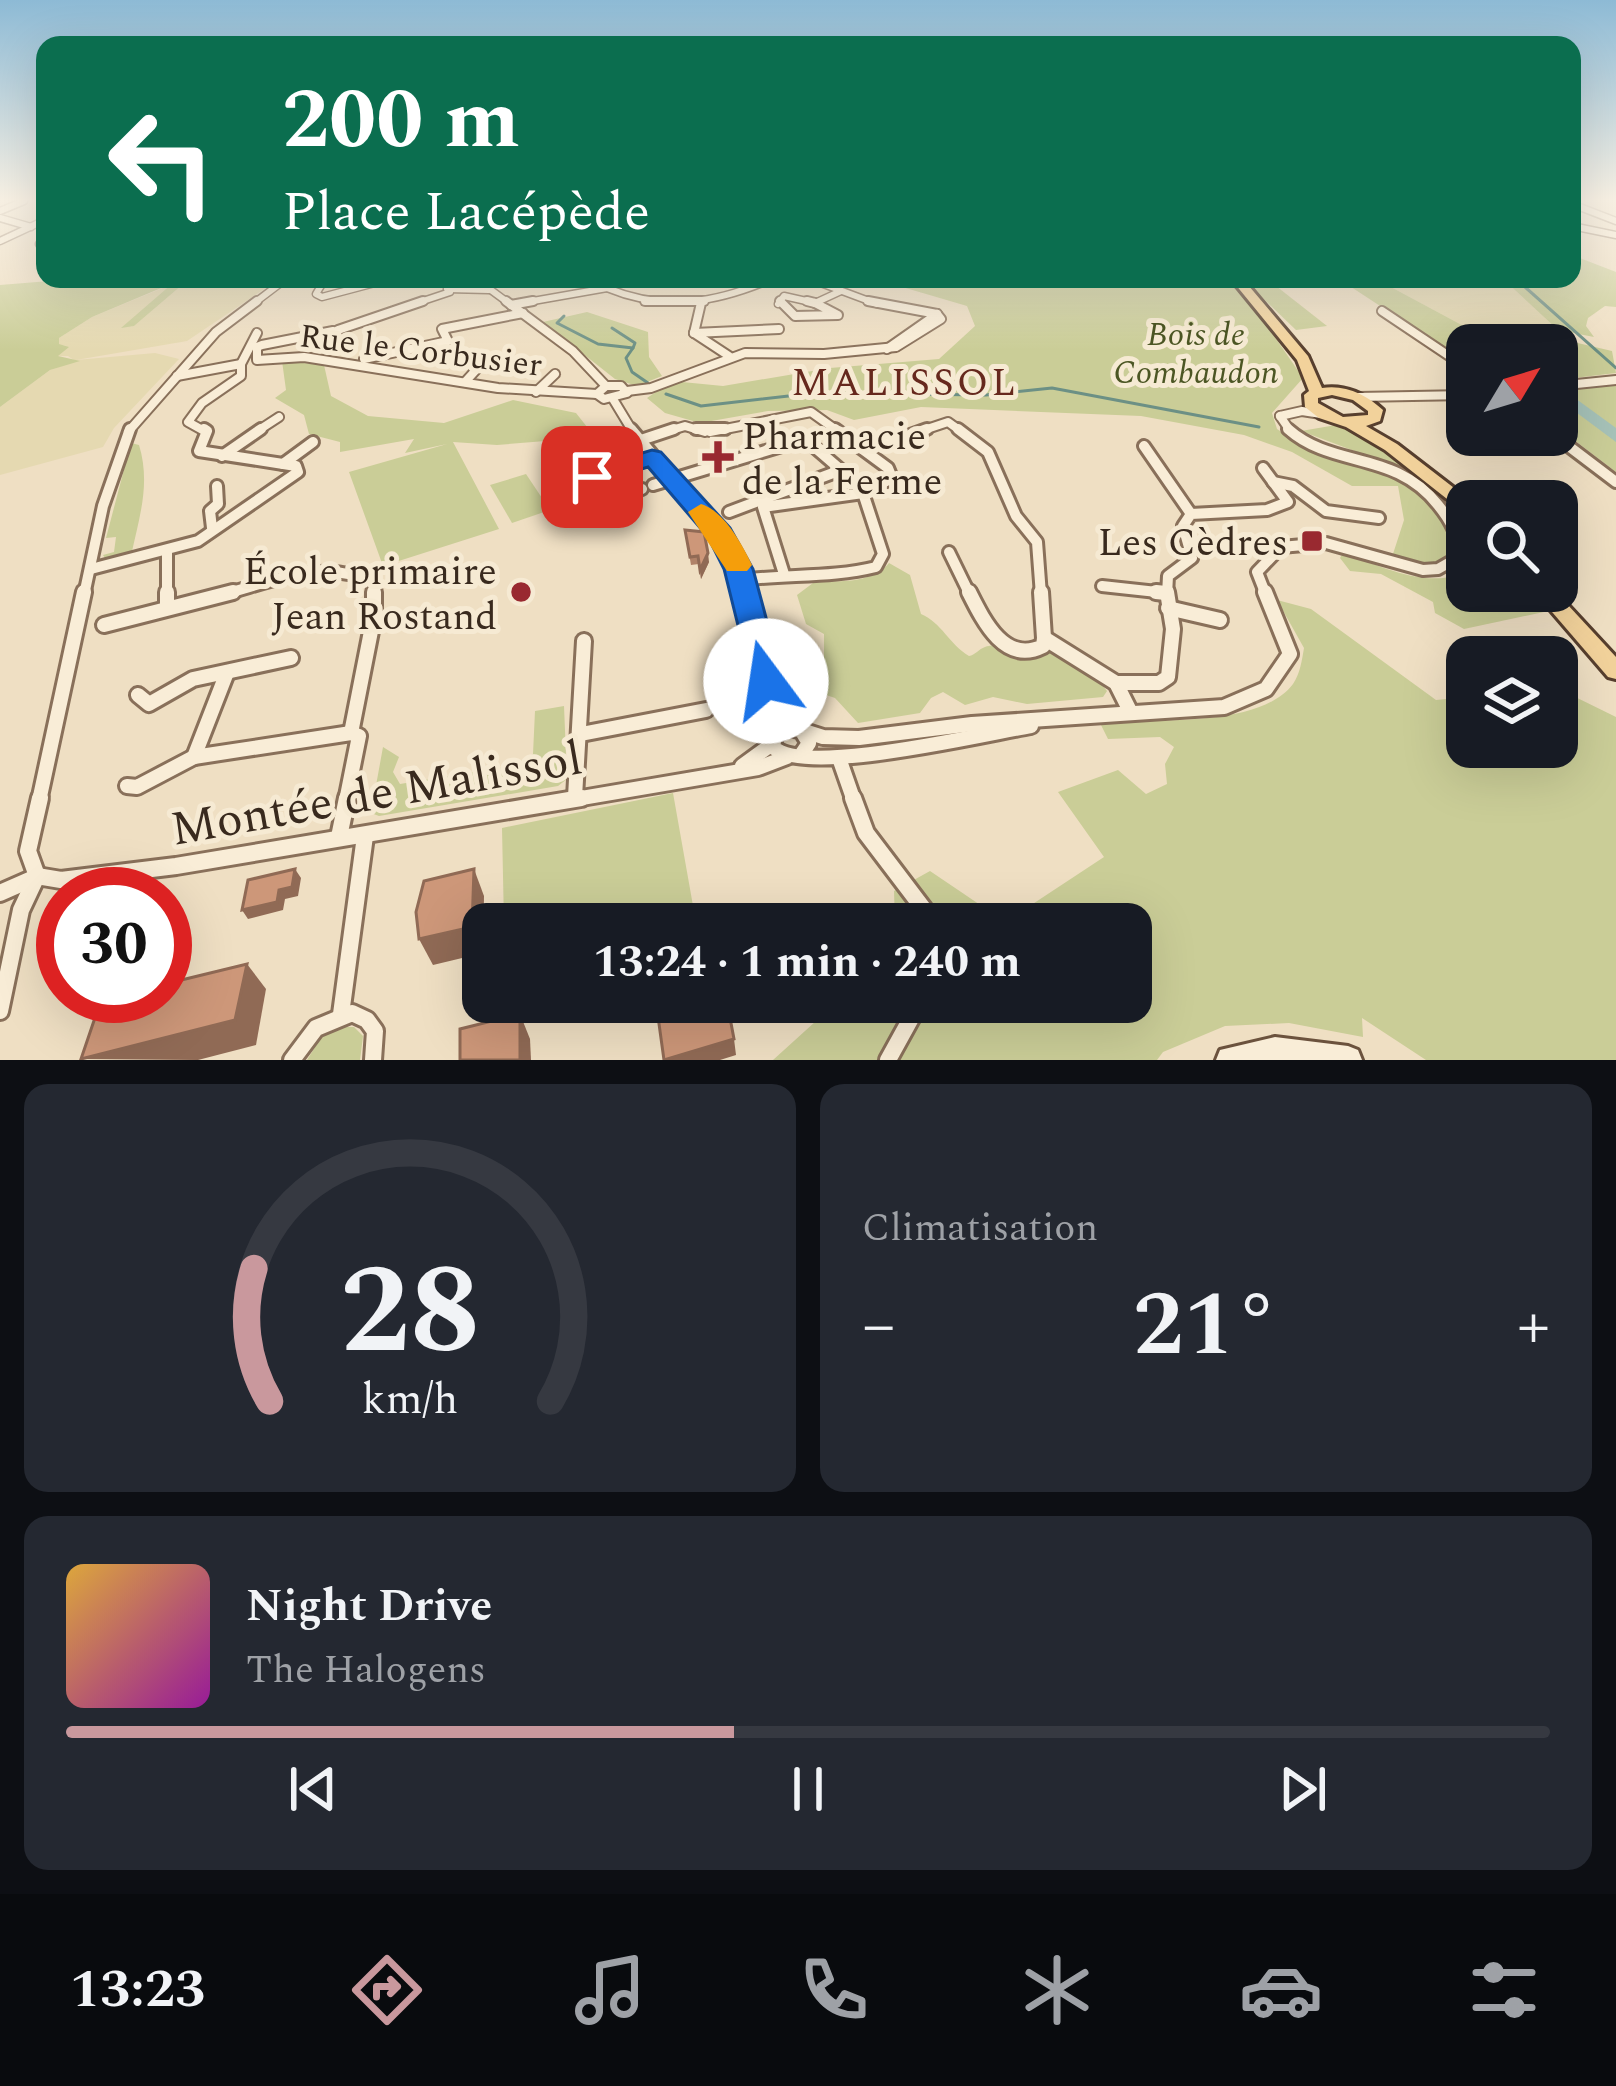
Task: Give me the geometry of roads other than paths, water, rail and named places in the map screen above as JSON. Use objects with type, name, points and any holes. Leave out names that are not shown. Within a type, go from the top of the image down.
[{"type":"main road","points":[[1245,288],[1303,359],[1376,414],[1393,440],[1446,484]]},
{"type":"main road","points":[[1303,359],[1321,414],[1348,422],[1446,486]]},
{"type":"main road","points":[[1313,396],[1353,396]]},
{"type":"main road","points":[[1348,422],[1376,414]]},
{"type":"main road","points":[[1563,612],[1616,671]]},
{"type":"street","points":[[36,873],[28,851],[103,506],[121,448],[129,430],[216,332],[274,288]]},
{"type":"street","points":[[320,288],[316,294],[322,297],[356,288]]},
{"type":"street","points":[[448,288],[450,292]]},
{"type":"street","points":[[489,288],[588,363],[638,441],[730,547],[766,681],[773,741],[794,756],[809,743],[780,711],[766,681]]},
{"type":"street","points":[[512,305],[607,288],[646,304],[701,303],[752,288]]},
{"type":"street","points":[[613,399],[729,356],[886,349],[941,320],[937,314],[876,304],[833,288]]},
{"type":"street","points":[[91,569],[198,541],[298,472],[296,466],[200,451],[207,431],[188,419],[241,376],[241,364],[260,339],[336,330],[450,292],[491,290]]},
{"type":"street","points":[[815,303],[838,315],[795,316],[778,304],[789,295],[815,303],[841,291]]},
{"type":"street","points":[[694,333],[701,303]]},
{"type":"street","points":[[1382,311],[1446,354]]},
{"type":"street","points":[[363,359],[448,341],[442,329],[523,313]]},
{"type":"street","points":[[694,333],[779,329]]},
{"type":"street","points":[[694,333],[729,356]]},
{"type":"street","name":"Rue le Corbusier","points":[[260,339],[256,360],[363,359],[536,392],[602,390]]},
{"type":"street","points":[[465,382],[486,359]]},
{"type":"street","points":[[177,376],[241,364]]},
{"type":"street","points":[[536,392],[555,374]]},
{"type":"street","points":[[1578,384],[1616,380]]},
{"type":"street","points":[[602,390],[619,385],[627,391]]},
{"type":"street","points":[[1280,416],[1284,409],[1313,396]]},
{"type":"street","points":[[1353,396],[1404,400],[1446,397]]},
{"type":"street","points":[[1376,414],[1404,400]]},
{"type":"street","points":[[1280,416],[1302,411],[1321,414]]},
{"type":"street","points":[[638,441],[685,426],[707,433],[811,412],[892,474],[863,493],[764,507],[784,574]]},
{"type":"street","name":"Montée de Malissol","points":[[728,771],[755,760],[784,729],[859,738],[1130,711],[1223,707],[1254,697],[1277,678],[1290,655],[1288,640],[1264,598],[1257,572],[1281,547],[1326,543],[1423,569],[1438,569],[1459,557],[1453,525],[1425,489],[1387,466],[1304,440],[1287,431],[1280,416]]},
{"type":"street","points":[[222,456],[279,417]]},
{"type":"street","points":[[885,444],[948,422],[988,452],[1016,516],[1037,542],[1043,646],[1022,655],[1003,646],[949,552]]},
{"type":"street","points":[[563,515],[805,440],[841,470],[729,512]]},
{"type":"street","points":[[283,464],[314,442]]},
{"type":"street","points":[[1144,446],[1191,514]]},
{"type":"street","points":[[1578,453],[1616,482]]},
{"type":"street","points":[[592,477],[652,457]]},
{"type":"street","points":[[1191,514],[1267,510],[1288,502],[1263,468]]},
{"type":"street","points":[[1273,482],[1293,486],[1326,511],[1379,518]]},
{"type":"street","points":[[212,528],[210,511],[218,504],[217,486]]},
{"type":"street","points":[[742,580],[869,571],[883,554],[863,493]]},
{"type":"street","points":[[1043,638],[1116,683],[1159,683],[1168,677],[1173,629],[1167,600],[1171,572],[1185,567],[1192,558],[1183,526],[1191,514]]},
{"type":"street","points":[[167,551],[167,608]]},
{"type":"street","points":[[104,626],[332,567],[374,583],[372,622],[350,733]]},
{"type":"street","points":[[1102,586],[1167,600],[1220,620]]},
{"type":"street","points":[[575,797],[584,641]]},
{"type":"street","points":[[138,695],[149,704],[186,681],[226,676],[291,658]]},
{"type":"street","points":[[194,757],[226,676]]},
{"type":"street","points":[[1116,683],[1130,711]]},
{"type":"street","points":[[580,734],[706,710]]},
{"type":"street","name":"Montée de Malissol","points":[[168,867],[758,768],[794,756],[839,758],[954,742],[1062,718]]},
{"type":"street","points":[[127,786],[136,788],[194,757],[350,733],[359,736],[339,837]]},
{"type":"street","points":[[839,758],[866,833],[919,903]]},
{"type":"street","points":[[341,1014],[365,836]]},
{"type":"street","points":[[0,893],[36,876]]},
{"type":"street","points":[[0,1011],[21,910],[36,878]]},
{"type":"street","points":[[292,1060],[311,1030],[341,1014],[363,1016],[372,1023],[378,1034],[373,1060]]},
{"type":"street","points":[[888,1060],[908,1023]]},
{"type":"street","points":[[1230,1060],[1275,1051],[1348,1060]]},
{"type":"waterway","points":[[1526,288],[1616,368]]},
{"type":"waterway","points":[[564,316],[557,323],[598,344],[633,348]]},
{"type":"waterway","points":[[612,328],[635,343],[633,348]]},
{"type":"waterway","points":[[633,348],[626,358],[632,372],[648,383]]},
{"type":"waterway","points":[[666,394],[701,406],[815,393],[986,395],[1052,388],[1259,427]]},
{"type":"waterway","points":[[1578,407],[1616,437]]},
{"type":"place","name":"Pharmacie de la Ferme","points":[[718,457]]},
{"type":"place","name":"Les Cèdres","points":[[1312,541]]},
{"type":"place","name":"École primaire Jean Rostand","points":[[521,592]]},
{"type":"district","name":"MALISSOL","points":[[905,381]]},
{"type":"park label","name":"Bois de Combaudon","points":[[1196,352]]}]
